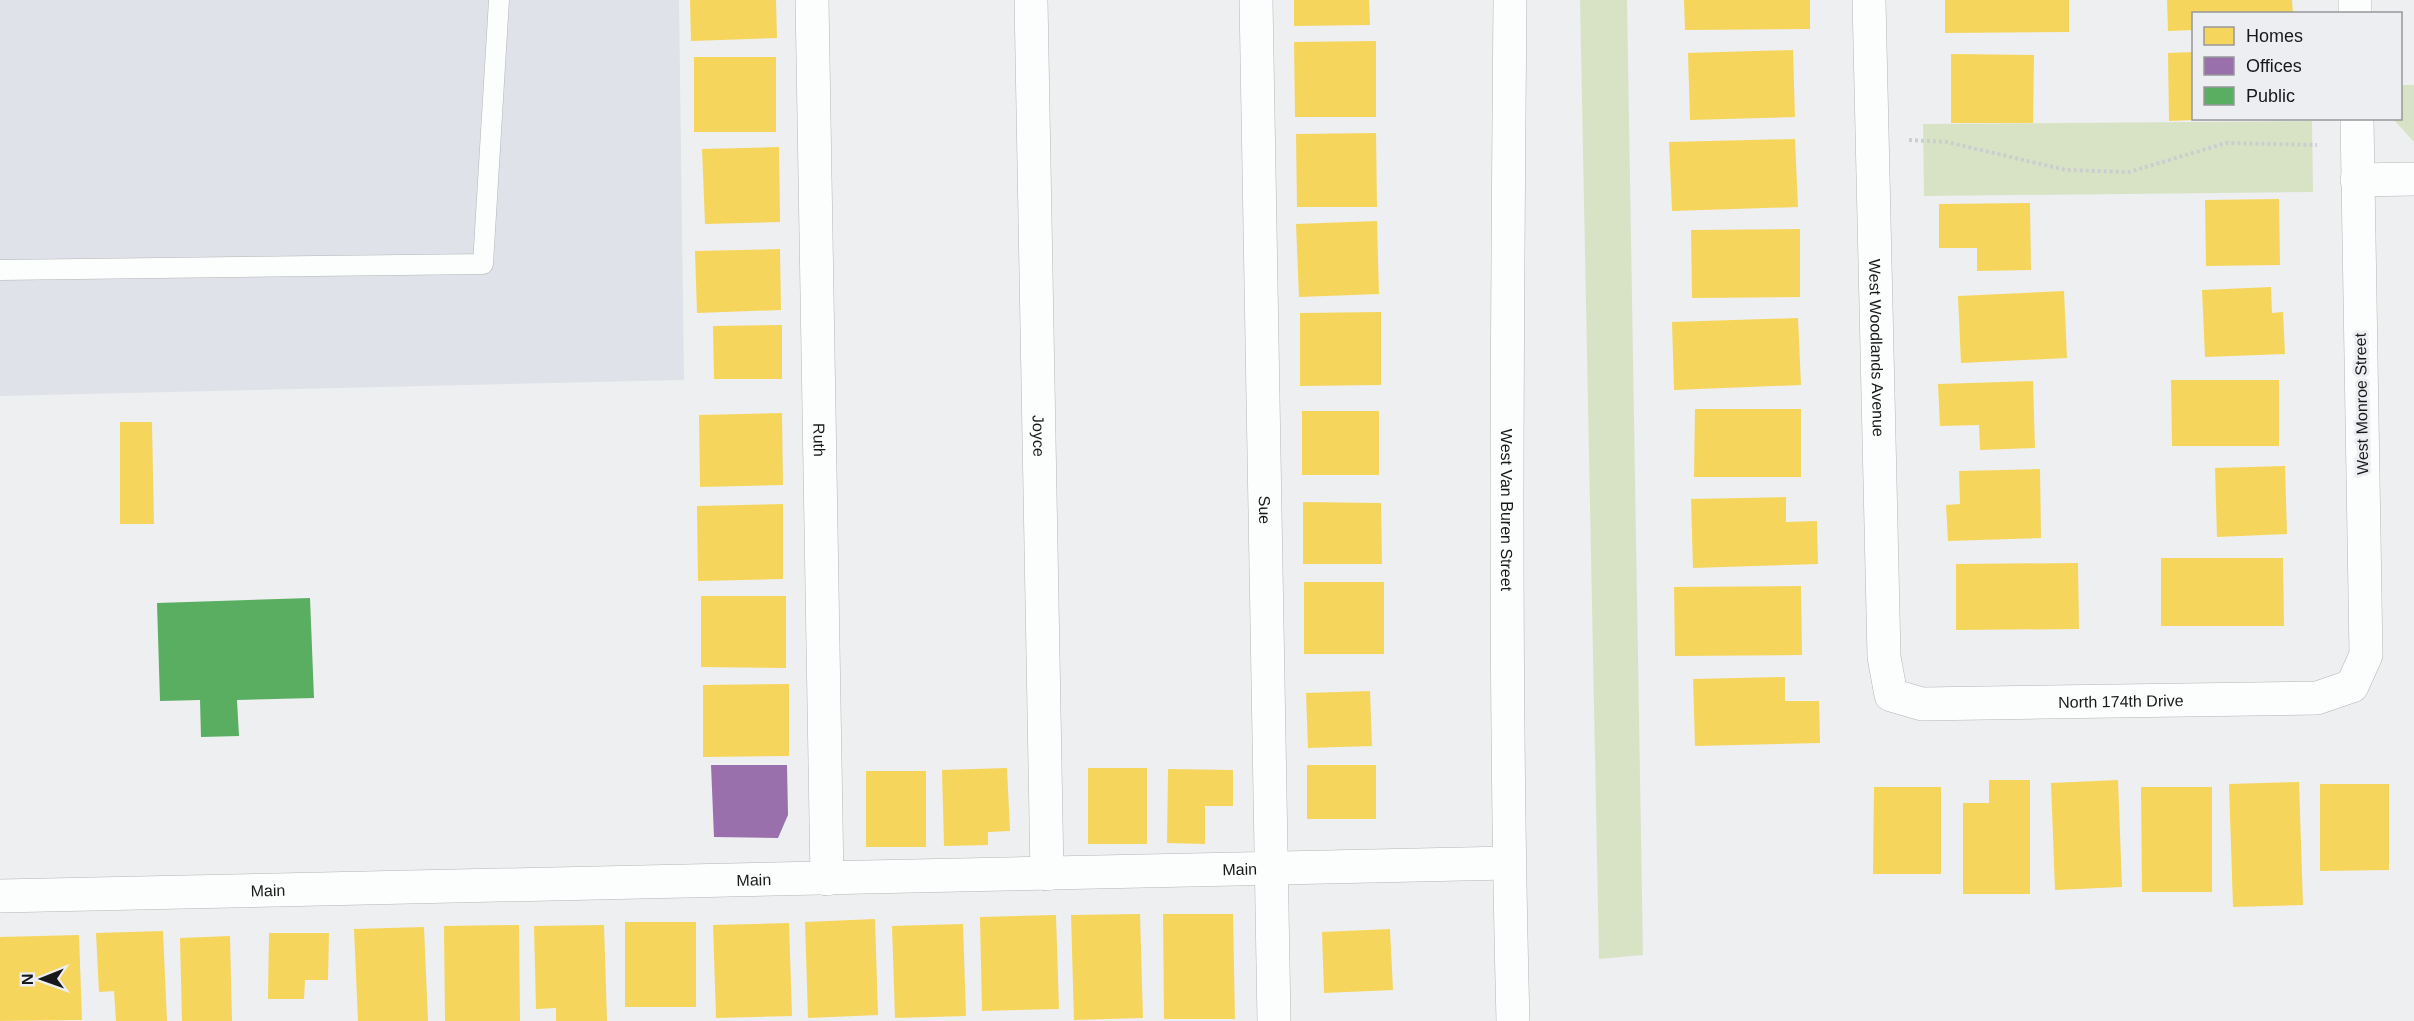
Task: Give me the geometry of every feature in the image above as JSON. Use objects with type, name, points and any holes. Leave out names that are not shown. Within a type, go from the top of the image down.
[{"type":"street","name":"Ruth","points":[[812,0],[827,879]]},
{"type":"street","name":"Joyce","points":[[1031,0],[1047,874]]},
{"type":"street","name":"Sue","points":[[1256,0],[1274,1021]]},
{"type":"street","name":"West Van Buren Street","points":[[1510,0],[1506,371],[1509,863],[1513,1021]]},
{"type":"street","name":"West Woodlands Avenue","points":[[1869,0],[1884,657],[1891,695]]},
{"type":"street","name":"West Monroe Street","points":[[2352,686],[2366,655],[2357,120]]},
{"type":"street","points":[[2357,180],[2414,179]]},
{"type":"street","name":"North 174th Drive","points":[[1891,695],[1922,705],[2317,698],[2352,686]]},
{"type":"street","name":"Main","points":[[0,896],[1509,863]]},
{"type":"lane","points":[[0,270],[483,264],[499,0]]},
{"type":"path","points":[[1872,141],[1947,142],[2066,170],[2129,172],[2226,142],[2317,145]]},
{"type":"shaded area","points":[[0,0],[679,0],[684,380],[0,396]]},
{"type":"green space","points":[[1580,0],[1627,0],[1643,955],[1599,959]]},
{"type":"green space","points":[[2402,85],[2414,85],[2414,142],[2395,121],[2402,120]]},
{"type":"green space","points":[[2312,121],[2313,192],[1924,196],[1923,124]]},
{"type":"building: Homes","points":[[690,0],[776,0],[777,38],[691,41]]},
{"type":"building: Homes","points":[[1294,0],[1369,0],[1370,25],[1294,26]]},
{"type":"building: Homes","points":[[1684,0],[1810,0],[1810,29],[1685,30]]},
{"type":"building: Homes","points":[[1945,0],[2069,0],[2069,32],[1945,33]]},
{"type":"building: Homes","points":[[2167,0],[2292,0],[2293,12],[2192,12],[2192,30],[2168,31]]},
{"type":"building: Homes","points":[[1376,41],[1376,117],[1295,117],[1294,42]]},
{"type":"building: Homes","points":[[1793,50],[1795,117],[1690,120],[1688,53]]},
{"type":"building: Homes","points":[[2192,52],[2192,120],[2194,120],[2169,121],[2168,53]]},
{"type":"building: Homes","points":[[1951,54],[2034,55],[2033,123],[1951,123]]},
{"type":"building: Homes","points":[[694,57],[776,57],[776,132],[694,132]]},
{"type":"building: Homes","points":[[1376,133],[1377,207],[1297,207],[1296,134]]},
{"type":"building: Homes","points":[[1795,139],[1798,207],[1672,211],[1669,142]]},
{"type":"building: Homes","points":[[779,147],[780,222],[705,224],[702,149]]},
{"type":"building: Homes","points":[[2279,199],[2280,265],[2206,266],[2205,200]]},
{"type":"building: Homes","points":[[2030,203],[2031,270],[1977,271],[1977,248],[1939,248],[1939,204]]},
{"type":"building: Homes","points":[[1377,221],[1379,294],[1299,297],[1296,224]]},
{"type":"building: Homes","points":[[1800,229],[1800,297],[1692,298],[1691,230]]},
{"type":"building: Homes","points":[[780,249],[781,310],[697,313],[695,251]]},
{"type":"building: Homes","points":[[2271,287],[2272,313],[2283,312],[2285,354],[2205,357],[2202,290]]},
{"type":"building: Homes","points":[[2064,291],[2067,358],[1961,363],[1958,296]]},
{"type":"building: Homes","points":[[1381,312],[1381,385],[1300,386],[1300,313]]},
{"type":"building: Homes","points":[[1798,318],[1801,385],[1674,390],[1672,322]]},
{"type":"building: Homes","points":[[782,325],[782,379],[714,379],[713,326]]},
{"type":"building: Homes","points":[[2171,380],[2279,380],[2279,446],[2172,446]]},
{"type":"building: Homes","points":[[2033,381],[2035,448],[1980,450],[1979,425],[1940,426],[1938,384]]},
{"type":"building: Homes","points":[[1695,409],[1801,409],[1801,477],[1694,477]]},
{"type":"building: Homes","points":[[1302,411],[1379,411],[1379,475],[1302,475]]},
{"type":"building: Homes","points":[[782,413],[783,485],[700,487],[699,415]]},
{"type":"building: Homes","points":[[120,422],[152,422],[154,524],[120,524]]},
{"type":"building: Homes","points":[[2285,466],[2287,534],[2217,537],[2215,468]]},
{"type":"building: Homes","points":[[2040,469],[2041,538],[1948,541],[1946,505],[1960,504],[1959,471]]},
{"type":"building: Homes","points":[[1786,497],[1786,522],[1817,521],[1818,564],[1693,568],[1691,499]]},
{"type":"building: Homes","points":[[1303,502],[1381,503],[1382,564],[1303,564]]},
{"type":"building: Homes","points":[[783,504],[783,579],[698,581],[697,506]]},
{"type":"building: Homes","points":[[2161,558],[2283,558],[2284,626],[2161,626]]},
{"type":"building: Homes","points":[[2078,563],[2079,629],[1956,630],[1956,564]]},
{"type":"building: Homes","points":[[1304,582],[1384,582],[1384,654],[1304,654]]},
{"type":"building: Homes","points":[[1801,586],[1802,655],[1675,656],[1674,587]]},
{"type":"building: Homes","points":[[701,596],[786,596],[786,668],[701,667]]},
{"type":"building: Homes","points":[[1785,677],[1785,701],[1819,701],[1820,743],[1695,746],[1693,679]]},
{"type":"building: Homes","points":[[789,684],[789,756],[703,757],[703,685]]},
{"type":"building: Homes","points":[[1370,691],[1372,746],[1308,748],[1306,693]]},
{"type":"building: Homes","points":[[1307,765],[1376,765],[1376,819],[1307,819]]},
{"type":"building: Homes","points":[[1007,768],[1010,831],[988,832],[988,845],[944,846],[942,770]]},
{"type":"building: Homes","points":[[1088,768],[1147,768],[1147,844],[1088,844]]},
{"type":"building: Homes","points":[[1168,769],[1233,770],[1233,806],[1205,806],[1205,844],[1167,843]]},
{"type":"building: Homes","points":[[866,771],[926,771],[926,847],[866,847]]},
{"type":"building: Homes","points":[[1989,780],[2030,780],[2030,894],[1963,894],[1963,803],[1989,803]]},
{"type":"building: Homes","points":[[2118,780],[2122,887],[2055,890],[2051,783]]},
{"type":"building: Homes","points":[[2299,782],[2303,905],[2233,907],[2229,784]]},
{"type":"building: Homes","points":[[2320,784],[2389,784],[2389,870],[2320,871]]},
{"type":"building: Homes","points":[[1874,787],[1941,787],[1941,874],[1873,874]]},
{"type":"building: Homes","points":[[2141,787],[2212,787],[2212,892],[2142,892]]},
{"type":"building: Homes","points":[[1140,914],[1143,1018],[1074,1020],[1071,915]]},
{"type":"building: Homes","points":[[1163,914],[1233,914],[1235,1019],[1164,1019]]},
{"type":"building: Homes","points":[[1056,915],[1059,1009],[982,1011],[980,917]]},
{"type":"building: Homes","points":[[875,919],[878,1015],[808,1018],[805,922]]},
{"type":"building: Homes","points":[[625,922],[696,922],[696,1007],[625,1007]]},
{"type":"building: Homes","points":[[789,923],[792,1016],[716,1018],[713,925]]},
{"type":"building: Homes","points":[[963,924],[966,1016],[895,1018],[892,926]]},
{"type":"building: Homes","points":[[519,925],[520,1021],[445,1021],[444,926]]},
{"type":"building: Homes","points":[[604,925],[607,1021],[556,1021],[556,1008],[536,1009],[534,926]]},
{"type":"building: Homes","points":[[424,927],[428,1021],[358,1021],[354,929]]},
{"type":"building: Homes","points":[[1390,929],[1393,990],[1324,993],[1322,932]]},
{"type":"building: Homes","points":[[163,931],[167,1021],[116,1021],[114,991],[99,992],[96,933]]},
{"type":"building: Homes","points":[[269,933],[329,933],[328,980],[305,980],[304,999],[268,999]]},
{"type":"building: Homes","points":[[79,935],[82,1020],[0,1021],[0,937]]},
{"type":"building: Homes","points":[[230,936],[232,1021],[182,1021],[180,938]]},
{"type":"building: Offices","points":[[711,765],[787,765],[788,815],[778,838],[714,837]]},
{"type":"building: Public","points":[[310,598],[314,698],[237,700],[239,736],[201,737],[200,700],[160,701],[157,603]]}]
